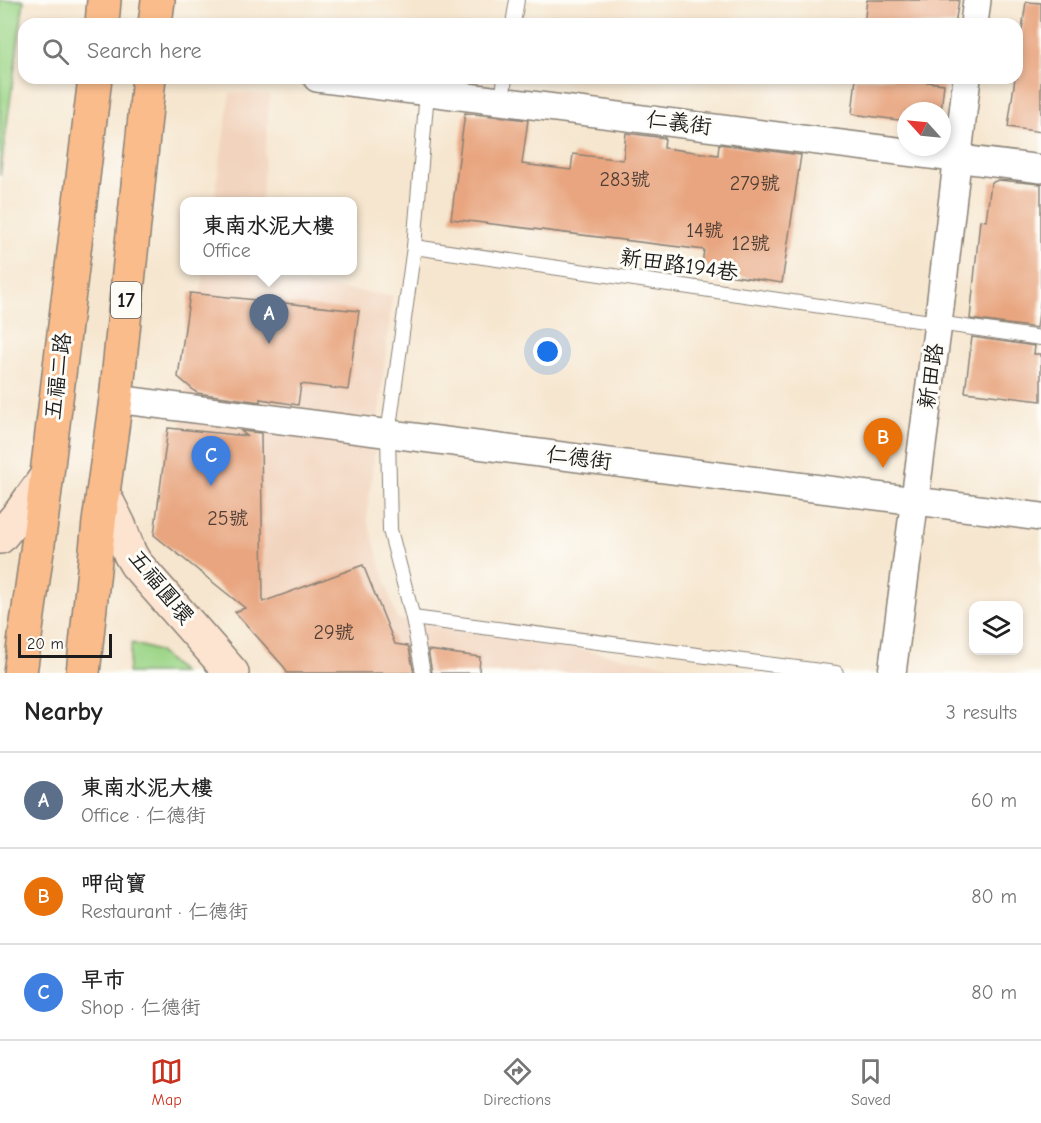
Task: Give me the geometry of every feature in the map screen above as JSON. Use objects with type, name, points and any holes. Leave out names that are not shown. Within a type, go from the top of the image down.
[{"type":"main road","points":[[102,18],[104,0]]},
{"type":"main road","points":[[156,18],[158,0]]},
{"type":"main road","name":"五福二路","points":[[20,673],[94,84]]},
{"type":"main road","name":"17","points":[[83,673],[116,399],[148,84]]},
{"type":"street","points":[[975,18],[977,0]]},
{"type":"street","name":"仁義街","points":[[364,84],[427,92],[504,89],[957,159],[1041,169]]},
{"type":"street","name":"新田路","points":[[892,673],[938,324],[966,84]]},
{"type":"street","name":"仁德街","points":[[116,399],[1041,517]]},
{"type":"street","points":[[0,537],[46,477]]},
{"type":"street","name":"五福圓環","points":[[103,492],[136,564],[232,673]]},
{"type":"lane","points":[[514,18],[517,0]]},
{"type":"lane","points":[[423,673],[413,618],[390,530],[388,434],[414,248],[427,92]]},
{"type":"lane","name":"新田路194巷","points":[[414,248],[1041,338]]},
{"type":"lane","points":[[413,618],[836,673]]},
{"type":"shaded area","points":[[230,93],[270,95],[261,197],[215,197]]},
{"type":"shaded area","points":[[203,275],[255,275],[255,277],[392,296],[367,519],[397,619],[717,673],[304,673],[276,623],[165,534]]},
{"type":"green space","points":[[0,0],[24,0],[22,18],[18,18],[18,44],[0,176]]},
{"type":"green space","points":[[132,643],[158,651],[183,673],[128,673]]},
{"type":"building","points":[[867,0],[959,0],[956,18],[865,18]]},
{"type":"building","points":[[1026,2],[1041,3],[1041,132],[1008,127],[1014,84],[1023,84],[1023,23]]},
{"type":"building","points":[[855,84],[944,84],[942,102],[897,102],[897,120],[852,114]]},
{"type":"building","points":[[465,113],[528,120],[522,164],[571,170],[573,154],[623,160],[626,133],[665,138],[664,148],[718,155],[719,144],[801,155],[782,283],[701,271],[704,250],[451,219]]},
{"type":"building","points":[[998,180],[1041,184],[1041,297],[1037,328],[970,319],[980,220],[986,221],[991,183]]},
{"type":"building","points":[[190,293],[359,311],[348,390],[301,384],[298,405],[197,393],[178,377]]},
{"type":"building","points":[[972,337],[1035,346],[1034,354],[1041,354],[1041,401],[965,392]]},
{"type":"building","points":[[168,428],[247,436],[241,431],[261,433],[263,602],[363,565],[395,644],[409,648],[414,673],[287,673],[235,612],[245,608],[154,535]]},
{"type":"building","points":[[428,650],[480,657],[479,673],[432,673]]},
{"type":"place","name":"東南水泥大樓","points":[[269,344]]},
{"type":"place","name":"呷尚寶","points":[[883,468]]},
{"type":"place","name":"早市","points":[[211,486]]}]
